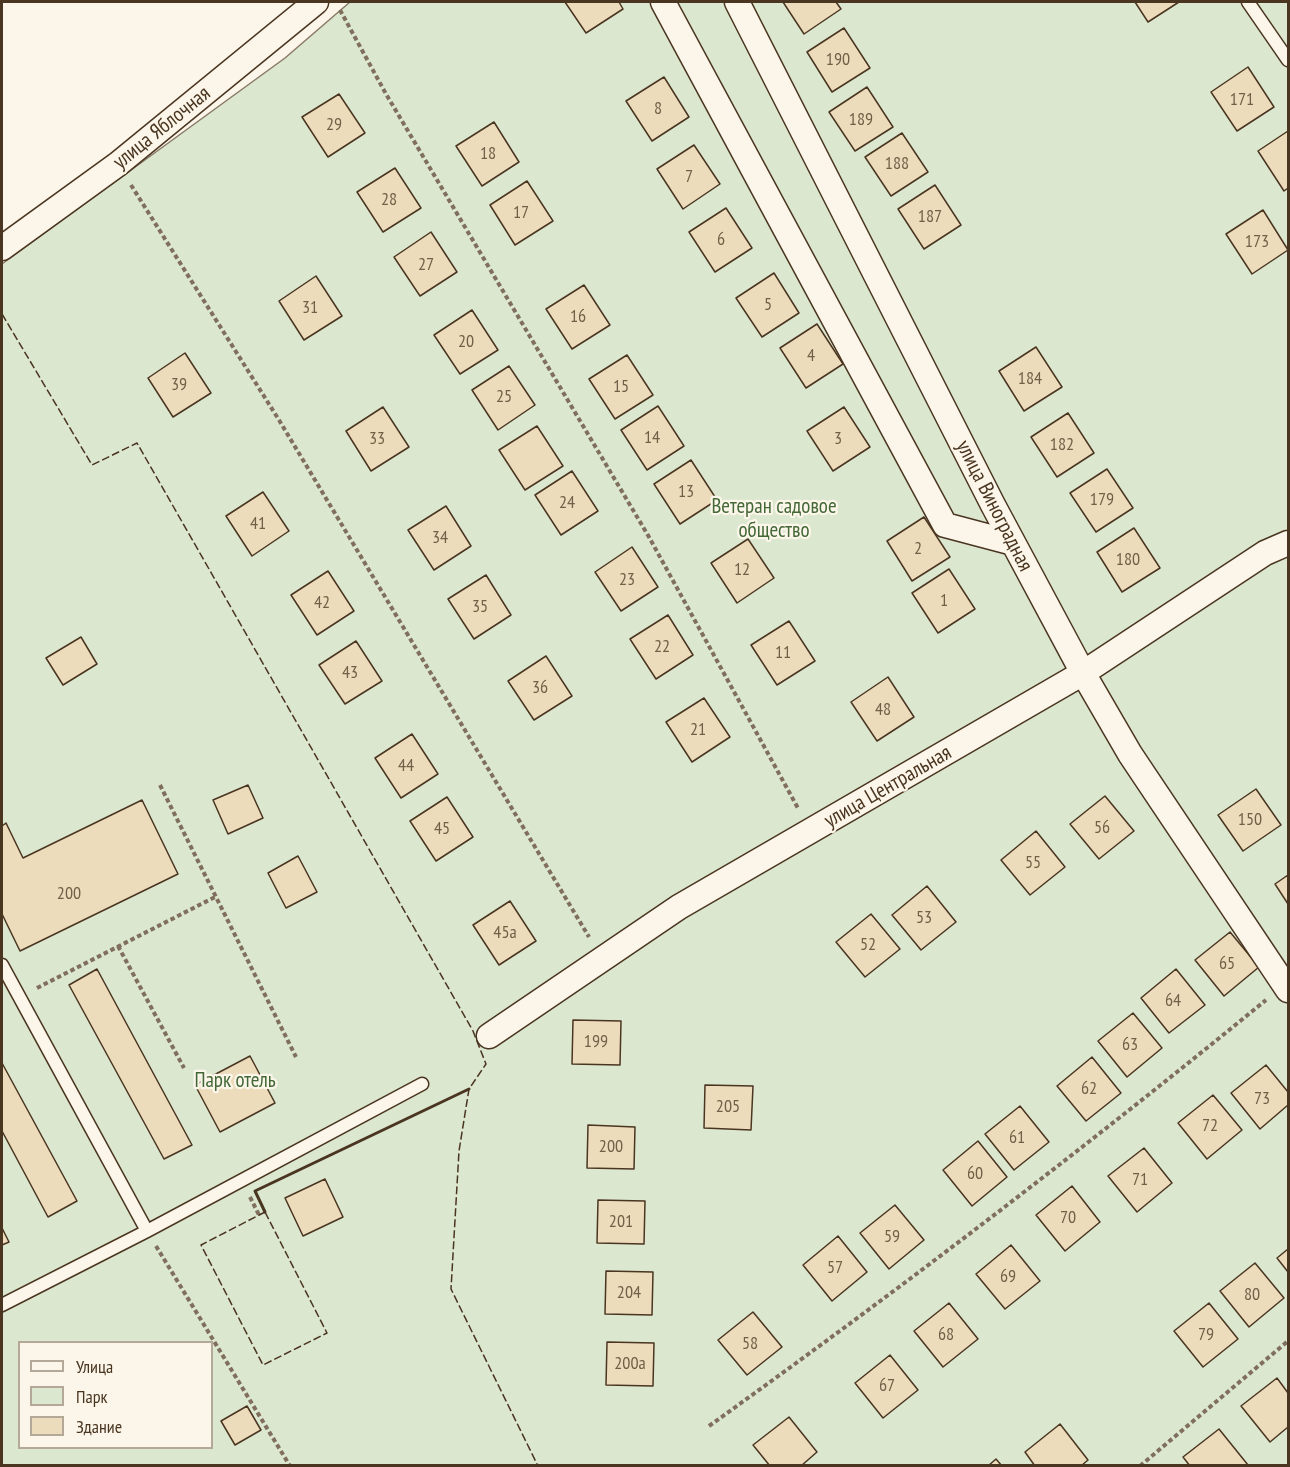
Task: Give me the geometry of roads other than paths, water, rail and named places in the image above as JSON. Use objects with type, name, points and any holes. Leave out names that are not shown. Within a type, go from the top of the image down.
[{"type":"street","name":"улица Яблочная","points":[[2,248],[118,164],[316,2]]},
{"type":"street","points":[[663,2],[945,525],[1013,543]]},
{"type":"street","name":"улица Виноградная","points":[[737,2],[1013,543],[1083,673],[1130,754],[1287,987]]},
{"type":"street","name":"улица Центральная","points":[[489,1036],[679,907],[1083,673],[1266,553],[1288,543]]},
{"type":"lane","points":[[1248,2],[1288,60]]},
{"type":"lane","points":[[2,965],[147,1231]]},
{"type":"lane","points":[[2,1305],[147,1231],[422,1084]]},
{"type":"park label","name":"Ветеран садовое общество","points":[[774,519]]},
{"type":"park label","name":"Парк отель","points":[[235,1081]]}]
